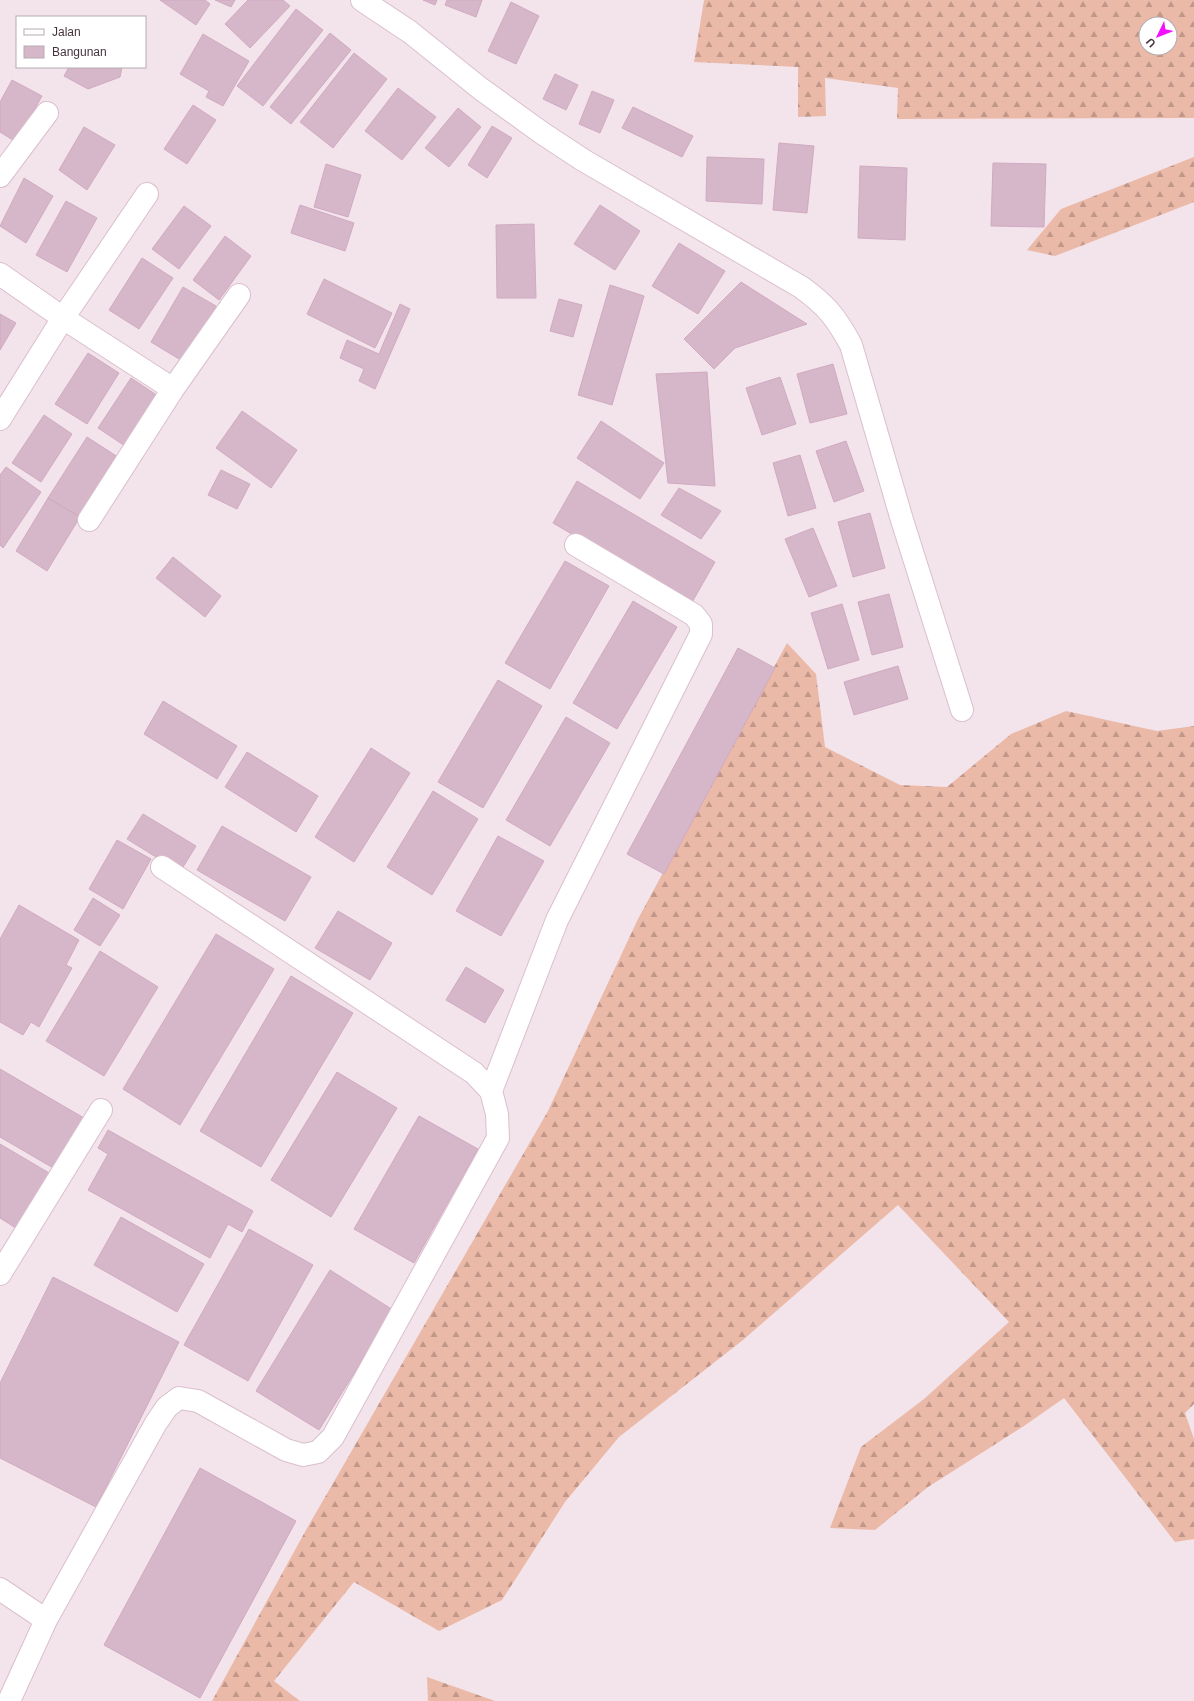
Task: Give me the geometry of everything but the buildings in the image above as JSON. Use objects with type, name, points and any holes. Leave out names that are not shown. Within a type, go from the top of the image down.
[{"type":"street","points":[[362,0],[410,32],[481,89],[542,133],[583,160],[801,287],[821,302],[838,321],[851,345],[902,520],[962,710]]},
{"type":"street","points":[[0,176],[47,113]]},
{"type":"street","points":[[0,419],[63,318],[147,194]]},
{"type":"street","points":[[0,274],[63,318],[173,389]]},
{"type":"street","points":[[89,520],[173,389],[239,295]]},
{"type":"street","points":[[491,1090],[557,920],[701,634],[701,624],[694,615],[576,545]]},
{"type":"street","points":[[0,1694],[8,1701],[46,1620],[156,1423],[167,1406],[179,1398],[198,1401],[286,1450],[304,1455],[318,1452],[333,1437],[498,1138],[498,1114],[491,1090],[474,1073],[162,867]]},
{"type":"street","points":[[0,1274],[101,1110]]},
{"type":"street","points":[[0,1589],[46,1620]]},
{"type":"green space","points":[[704,0],[1194,0],[1194,118],[897,119],[898,88],[825,78],[826,116],[798,117],[798,67],[694,62]]},
{"type":"green space","points":[[1194,157],[1194,202],[1055,256],[1027,250],[1061,209]]},
{"type":"green space","points":[[787,643],[816,674],[825,747],[900,785],[947,787],[1011,734],[1066,711],[1157,731],[1194,726],[1194,1404],[1185,1413],[1194,1439],[1194,1539],[1175,1542],[1064,1398],[1024,1426],[928,1487],[875,1530],[830,1528],[861,1447],[924,1399],[1009,1322],[898,1205],[743,1340],[619,1437],[565,1502],[502,1600],[439,1631],[354,1582],[274,1681],[300,1701],[212,1701],[306,1530],[548,1111],[638,919]]},
{"type":"green space","points":[[427,1677],[495,1701],[428,1701]]}]
